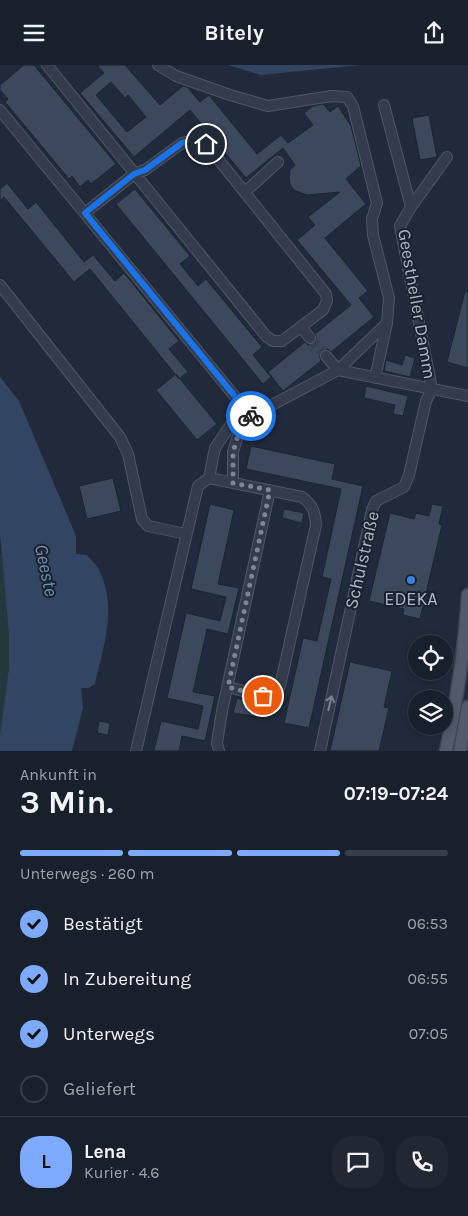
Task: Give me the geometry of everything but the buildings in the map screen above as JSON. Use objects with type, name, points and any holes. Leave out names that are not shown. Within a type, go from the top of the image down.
[{"type":"main road","points":[[446,751],[458,698],[468,595]]},
{"type":"main road","points":[[460,751],[468,707]]},
{"type":"street","points":[[47,65],[134,174],[266,336],[273,341],[282,341],[323,310],[327,301],[326,294],[206,144],[194,140],[182,143],[145,170],[134,174],[85,213]]},
{"type":"street","points":[[158,65],[176,76],[268,106],[332,96],[347,97],[354,105],[377,203],[372,219],[373,235],[389,298],[375,378]]},
{"type":"street","name":"Geestheller Damm","points":[[384,105],[411,207],[400,226],[432,389]]},
{"type":"street","points":[[0,110],[252,416]]},
{"type":"street","points":[[411,207],[447,157]]},
{"type":"street","points":[[244,192],[278,162]]},
{"type":"street","points":[[0,285],[120,437],[128,454],[142,519],[148,526],[186,534]]},
{"type":"street","points":[[136,751],[198,486],[209,478],[215,448],[234,420],[252,416],[338,370],[386,323]]},
{"type":"street","points":[[301,327],[310,338]]},
{"type":"street","points":[[326,356],[338,370],[468,396]]},
{"type":"street","name":"Schulstraße","points":[[320,751],[372,510],[376,501],[404,487],[409,475],[426,401],[432,389]]},
{"type":"street","points":[[233,483],[233,452],[240,429],[252,416]]},
{"type":"street","points":[[209,478],[302,497],[310,503],[316,513],[316,525],[280,686],[273,694],[263,696],[228,687]]},
{"type":"street","points":[[218,747],[228,687],[270,490]]},
{"type":"green space","points":[[3,553],[9,634],[9,667],[0,736],[0,554]]},
{"type":"water","points":[[228,65],[360,65],[261,75]]},
{"type":"water","name":"Geeste","points":[[0,377],[19,401],[76,536],[76,554],[87,555],[97,566],[105,584],[108,598],[107,627],[102,656],[95,684],[89,688],[81,688],[83,708],[72,751],[0,751],[0,736],[9,667],[9,634],[0,534]]},
{"type":"tunnel","points":[[310,338],[326,356]]},
{"type":"way so far","points":[[251,416],[240,429],[233,452],[233,483],[270,490],[228,687],[263,696]]},
{"type":"place","name":"EDEKA","points":[[411,580]]},
{"type":"route","points":[[206,144],[194,140],[182,143],[145,170],[134,174],[85,213],[251,416]]}]
